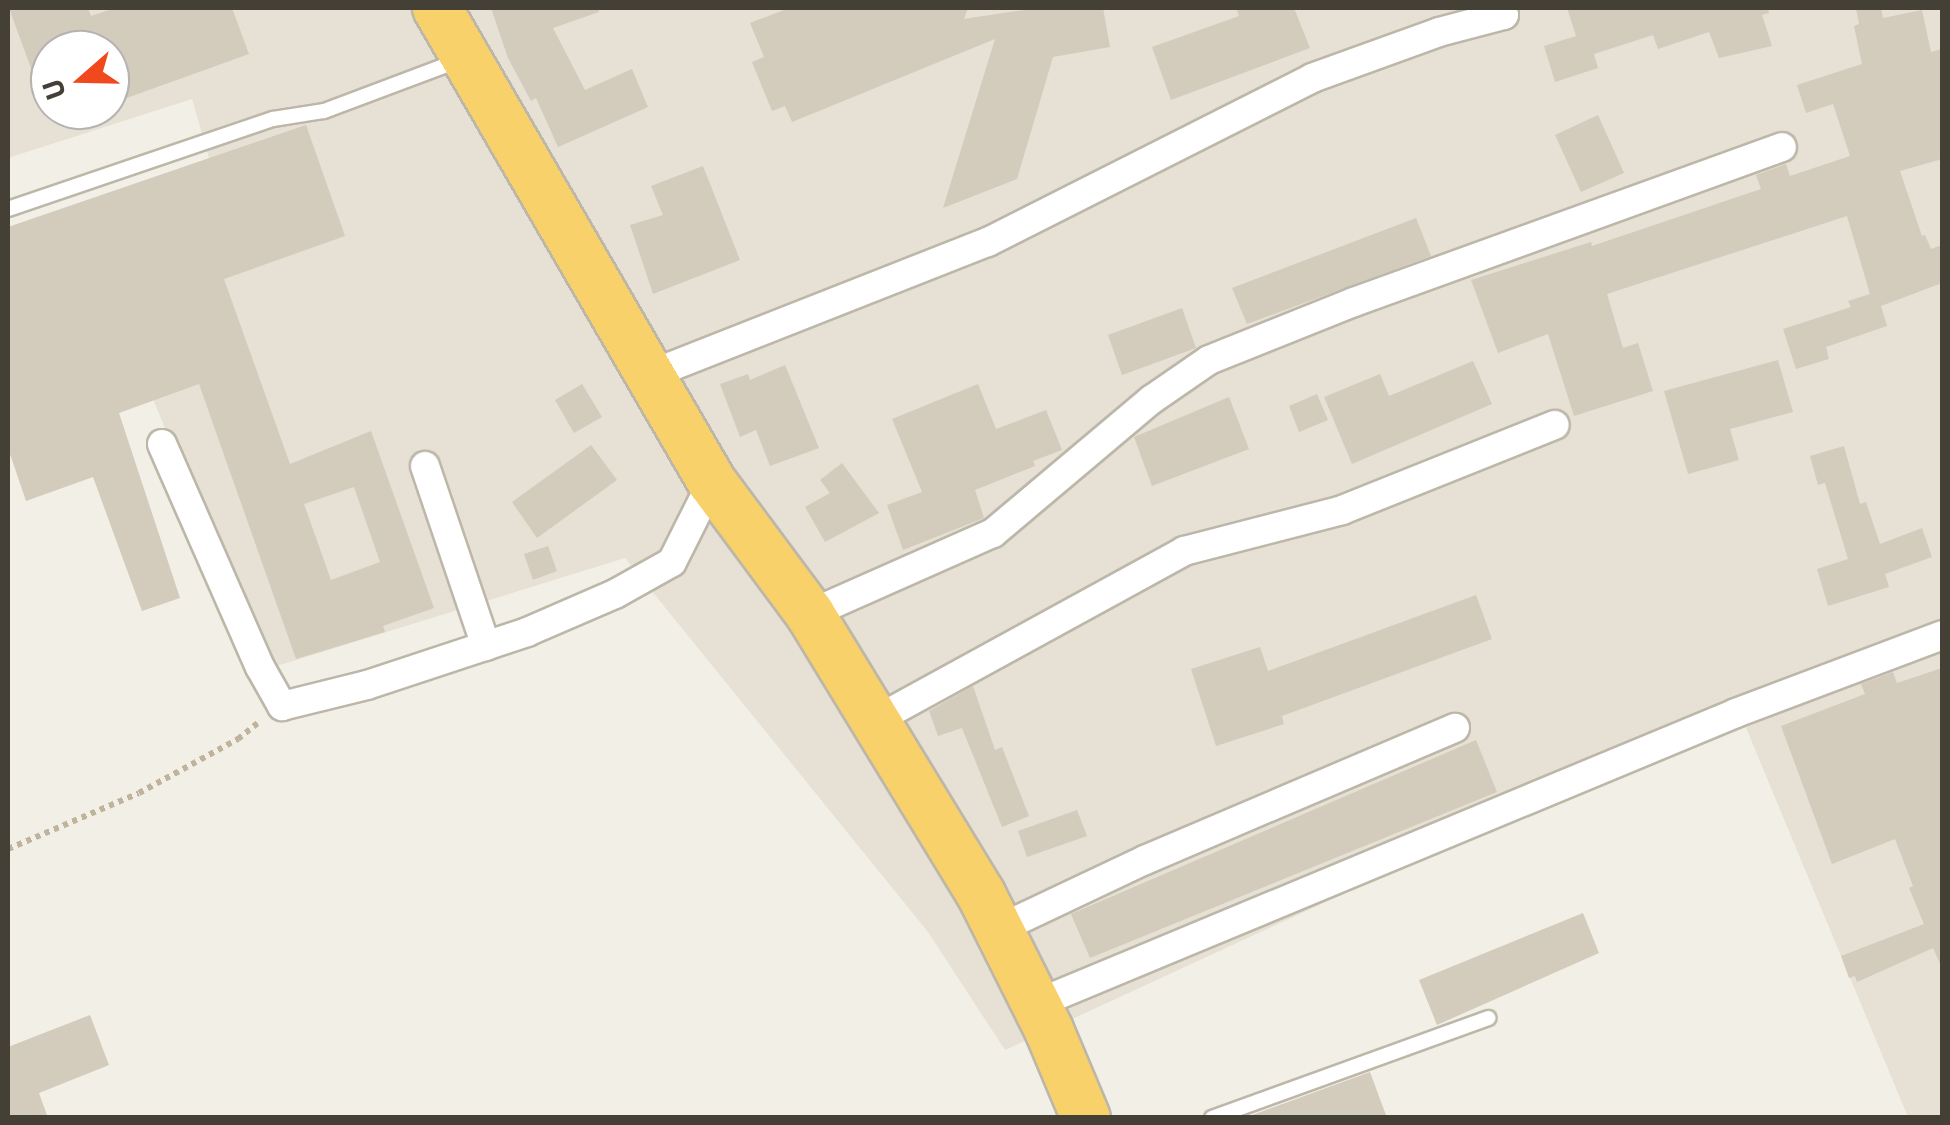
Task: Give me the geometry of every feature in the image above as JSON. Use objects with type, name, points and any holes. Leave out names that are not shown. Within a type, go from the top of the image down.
[{"type":"highway","points":[[437,8],[647,376],[712,482],[810,614],[999,929],[1086,1118]]},
{"type":"street","points":[[647,376],[988,242],[1312,78],[1510,10]]},
{"type":"street","points":[[810,614],[993,533],[1151,400],[1209,360],[1354,302],[1782,147]]},
{"type":"street","points":[[874,721],[1184,551],[1342,510],[1555,426]]},
{"type":"street","points":[[162,444],[260,667],[282,706],[367,685],[486,646],[614,594],[672,562],[712,482]]},
{"type":"street","points":[[425,466],[486,646]]},
{"type":"street","points":[[1036,1004],[1736,713],[1942,635]]},
{"type":"street","points":[[999,929],[1146,860],[1456,728]]},
{"type":"lane","points":[[8,210],[273,119],[324,111],[465,57]]},
{"type":"lane","points":[[1212,1118],[1489,1018]]},
{"type":"path","points":[[8,848],[139,793],[238,740],[282,706]]},
{"type":"shaded area","points":[[8,8],[1942,8],[1942,1117],[1908,1117],[1744,723],[1642,756],[1005,1050],[928,932],[625,558],[264,670],[151,394],[8,457],[8,332],[237,256],[192,99],[130,119],[130,30],[30,30],[30,130],[95,130],[8,158]]},
{"type":"building","points":[[9,8],[88,8],[91,16],[115,8],[232,8],[249,54],[130,97],[130,30],[30,30],[30,65]]},
{"type":"building","points":[[491,8],[598,8],[599,12],[553,28],[585,90],[632,69],[648,107],[558,147],[536,98],[531,101],[508,58]]},
{"type":"building","points":[[789,8],[968,8],[964,19],[1037,8],[1103,8],[1110,47],[1053,57],[1017,179],[943,208],[995,39],[792,122],[785,106],[772,111],[752,62],[764,57],[750,23]]},
{"type":"building","points":[[1236,8],[1294,8],[1310,48],[1171,100],[1152,47],[1239,16]]},
{"type":"building","points":[[1567,8],[1768,8],[1769,13],[1762,15],[1772,46],[1719,58],[1709,32],[1658,49],[1653,35],[1594,54],[1598,68],[1555,82],[1544,46],[1576,36]]},
{"type":"building","points":[[1856,8],[1881,8],[1883,18],[1922,10],[1931,52],[1942,49],[1942,159],[1900,171],[1922,236],[1925,235],[1931,249],[1942,245],[1942,283],[1881,306],[1887,326],[1826,347],[1829,359],[1796,369],[1783,329],[1851,307],[1848,301],[1870,294],[1847,216],[1607,294],[1623,348],[1638,343],[1653,391],[1574,416],[1548,334],[1498,353],[1471,280],[1591,242],[1592,246],[1761,189],[1756,175],[1786,164],[1790,176],[1850,156],[1833,104],[1806,113],[1797,85],[1862,64],[1854,26],[1859,24]]},
{"type":"building","points":[[1598,115],[1624,173],[1581,192],[1555,135]]},
{"type":"building","points":[[306,125],[345,236],[224,279],[290,464],[371,431],[434,608],[383,626],[385,632],[296,659],[199,384],[119,413],[180,598],[142,611],[93,477],[26,501],[8,448],[8,227]],"holes":[[[354,487],[380,562],[331,580],[304,504]]]},
{"type":"building","points":[[703,166],[740,260],[653,294],[630,225],[663,215],[651,186]]},
{"type":"building","points":[[1416,218],[1431,256],[1247,324],[1232,288]]},
{"type":"building","points":[[1182,308],[1196,348],[1122,375],[1108,335]]},
{"type":"building","points":[[1778,360],[1793,412],[1730,429],[1739,460],[1688,474],[1664,391]]},
{"type":"building","points":[[1473,361],[1492,404],[1352,464],[1324,397],[1380,374],[1389,396]]},
{"type":"building","points":[[785,365],[819,448],[770,466],[756,430],[740,437],[720,384],[748,374],[750,380]]},
{"type":"building","points":[[582,384],[602,417],[574,433],[555,400]]},
{"type":"building","points":[[978,384],[996,429],[1046,410],[1062,450],[1033,461],[1035,466],[975,490],[984,518],[903,550],[887,505],[922,492],[892,419]]},
{"type":"building","points":[[1317,394],[1328,420],[1299,432],[1289,406]]},
{"type":"building","points":[[1229,397],[1249,449],[1152,486],[1134,437]]},
{"type":"building","points":[[591,445],[617,480],[537,538],[512,502]]},
{"type":"building","points":[[1844,446],[1860,504],[1866,502],[1880,544],[1922,528],[1932,557],[1885,574],[1889,587],[1828,606],[1817,569],[1848,559],[1825,483],[1818,485],[1810,456]]},
{"type":"building","points":[[842,463],[879,513],[825,542],[805,507],[830,493],[820,480]]},
{"type":"building","points":[[548,546],[557,571],[533,580],[524,554]]},
{"type":"building","points":[[1476,595],[1492,639],[1282,716],[1284,724],[1216,746],[1191,669],[1260,647],[1268,671]]},
{"type":"building","points":[[1942,668],[1942,968],[1933,948],[1857,982],[1855,976],[1849,978],[1841,956],[1924,924],[1909,888],[1913,886],[1895,839],[1832,864],[1781,726],[1865,694],[1861,684],[1893,672],[1897,683]]},
{"type":"building","points":[[973,686],[995,750],[1002,747],[1029,816],[1002,827],[962,728],[938,736],[929,711]]},
{"type":"building","points":[[1476,740],[1497,792],[1090,958],[1071,914]]},
{"type":"building","points":[[1077,810],[1087,836],[1027,857],[1018,831]]},
{"type":"building","points":[[1583,913],[1599,953],[1437,1025],[1419,980]]},
{"type":"building","points":[[90,1015],[109,1065],[39,1093],[48,1118],[8,1118],[8,1047]]},
{"type":"building","points":[[1370,1072],[1387,1118],[1247,1117]]}]
